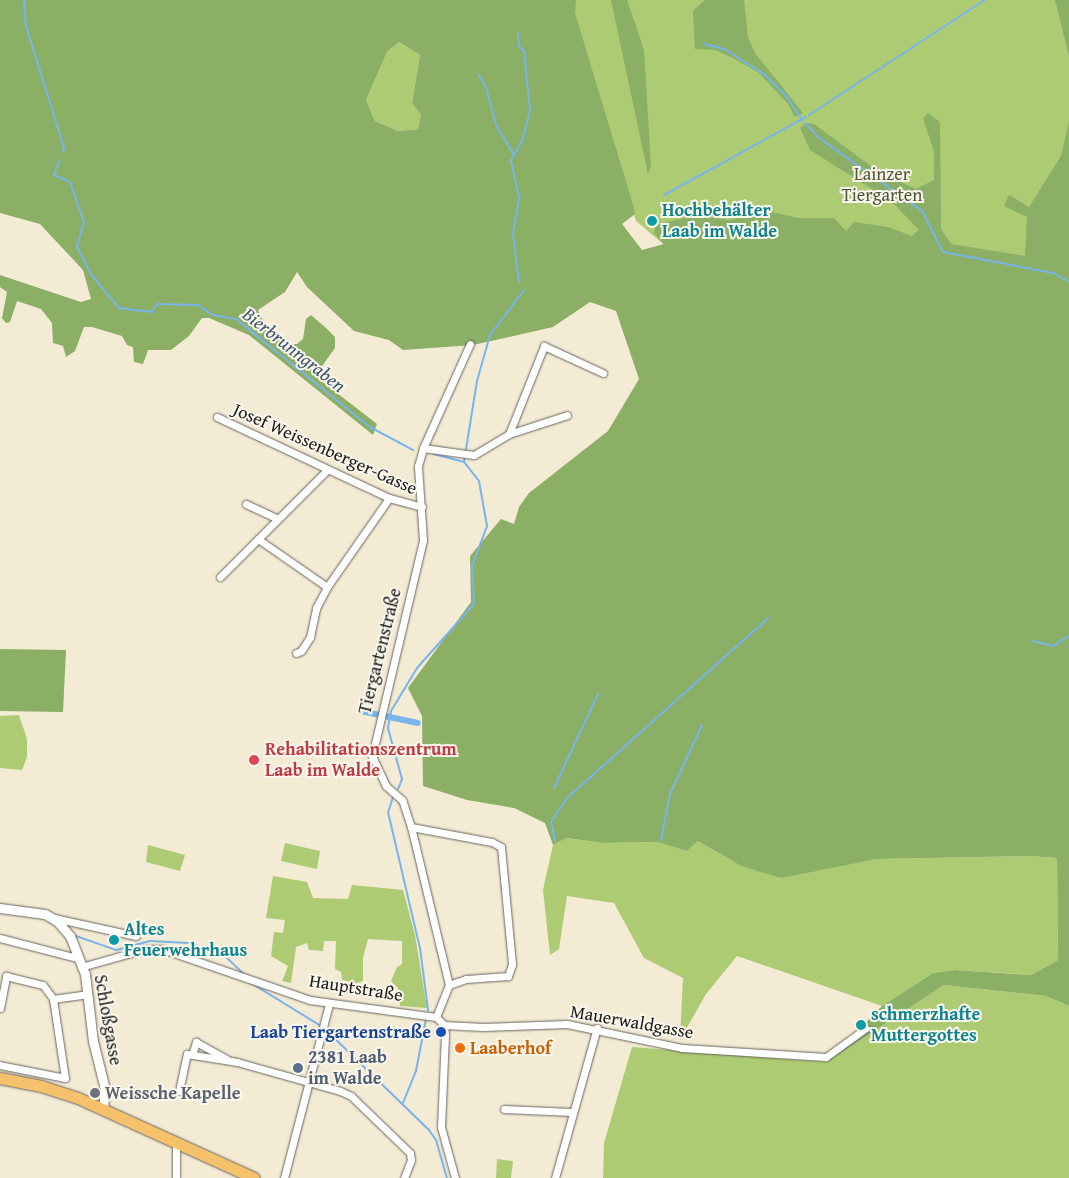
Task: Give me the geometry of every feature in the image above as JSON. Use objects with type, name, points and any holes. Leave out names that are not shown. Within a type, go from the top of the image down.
[{"type":"main road","points":[[0,1078],[28,1085],[76,1103],[81,1101],[103,1109],[254,1178]]},
{"type":"street","name":"Tiergartenstraße","points":[[448,986],[411,827],[402,800],[383,781],[372,756],[423,540],[418,466],[423,448],[470,344]]},
{"type":"street","points":[[509,434],[544,346],[603,373]]},
{"type":"street","points":[[423,448],[474,455],[509,434],[567,415]]},
{"type":"street","name":"Josef Weissenberger-Gasse","points":[[217,416],[389,498],[422,507]]},
{"type":"street","points":[[220,577],[327,470]]},
{"type":"street","points":[[296,653],[301,651],[310,637],[316,608],[327,587],[389,498]]},
{"type":"street","points":[[246,504],[278,519]]},
{"type":"street","points":[[258,539],[327,587]]},
{"type":"street","points":[[411,827],[492,842],[501,847],[512,964],[508,976],[466,979],[448,986],[436,1017],[444,1025],[440,1115],[455,1178]]},
{"type":"street","points":[[0,908],[38,912],[54,918],[136,936]]},
{"type":"street","points":[[54,918],[66,930],[81,967]]},
{"type":"street","points":[[0,938],[77,958]]},
{"type":"street","name":"Hauptstraße","points":[[81,967],[153,948],[184,954],[256,981],[329,1004],[436,1017]]},
{"type":"street","name":"Schloßgasse","points":[[81,967],[105,1089],[103,1109]]},
{"type":"street","points":[[0,1008],[6,976],[43,985],[53,999],[65,1078],[0,1065]]},
{"type":"street","points":[[53,999],[87,994]]},
{"type":"street","points":[[284,1178],[329,1004]]},
{"type":"street","name":"Mauerwaldgasse","points":[[444,1025],[490,1027],[567,1024],[596,1028],[636,1041],[682,1048],[826,1057],[866,1028]]},
{"type":"street","points":[[555,1178],[571,1112],[596,1028]]},
{"type":"street","points":[[192,1055],[196,1042],[237,1062]]},
{"type":"street","points":[[179,1091],[187,1054],[237,1062],[351,1096],[410,1153],[411,1160],[404,1178]]},
{"type":"street","points":[[504,1109],[571,1112]]},
{"type":"street","points":[[176,1141],[176,1178]]},
{"type":"green space","points":[[0,0],[576,0],[575,13],[634,208],[635,214],[622,224],[642,250],[664,244],[654,233],[656,225],[695,215],[728,220],[772,212],[798,218],[834,218],[846,231],[854,222],[888,227],[912,236],[919,230],[891,201],[810,150],[800,128],[807,123],[814,124],[879,172],[916,189],[934,180],[934,152],[923,118],[928,113],[940,122],[941,229],[951,244],[1025,256],[1027,217],[1004,206],[1009,195],[1029,207],[1061,156],[1069,121],[1069,1006],[1046,996],[944,985],[827,1062],[882,1006],[933,973],[956,970],[1031,975],[1058,960],[1057,858],[1030,856],[877,859],[781,878],[741,866],[698,841],[687,851],[657,842],[603,843],[567,838],[553,845],[545,823],[514,808],[467,800],[423,786],[422,716],[408,688],[471,602],[470,556],[501,519],[514,524],[519,507],[529,493],[608,431],[639,379],[616,311],[590,302],[553,327],[473,345],[403,350],[389,340],[354,331],[307,287],[297,272],[285,292],[258,310],[262,319],[287,344],[297,344],[303,339],[306,319],[311,315],[335,337],[335,348],[315,376],[377,424],[373,435],[249,335],[209,318],[202,318],[189,336],[171,350],[148,350],[143,364],[134,362],[133,347],[127,345],[122,336],[92,327],[84,327],[75,351],[66,357],[63,346],[53,343],[52,323],[41,309],[17,301],[10,322],[6,323],[2,318],[7,292],[0,287],[0,275],[81,302],[91,299],[83,270],[40,224],[0,213]],"holes":[[[399,42],[420,55],[412,103],[421,115],[418,129],[398,131],[375,121],[366,100],[387,52]]]},
{"type":"green space","name":"Lainzer Tiergarten","points":[[569,0],[1069,0],[1069,658],[939,477],[636,221]]},
{"type":"green space","points":[[611,0],[627,0],[644,50],[651,166],[648,174]]},
{"type":"green space","points":[[705,0],[744,0],[748,37],[755,53],[803,113],[795,117],[788,104],[759,73],[715,50],[695,49],[693,11]]},
{"type":"green space","points":[[1055,0],[1069,0],[1069,56]]},
{"type":"green space","points":[[399,42],[420,55],[412,103],[421,115],[418,129],[398,131],[375,121],[366,100],[387,52]]},
{"type":"green space","points":[[0,649],[66,650],[63,712],[0,711]]},
{"type":"green space","points":[[19,715],[27,739],[27,757],[22,770],[0,768],[0,716]]},
{"type":"green space","points":[[567,838],[603,843],[657,842],[687,851],[698,841],[741,866],[781,877],[877,859],[1030,856],[1057,858],[1058,960],[1031,975],[957,970],[933,973],[882,1006],[737,956],[706,994],[680,1040],[683,978],[644,958],[614,903],[567,896],[559,949],[550,955],[543,890],[553,845]]},
{"type":"green space","points":[[285,843],[320,851],[317,869],[281,861]]},
{"type":"green space","points":[[148,845],[185,855],[180,871],[146,862]]},
{"type":"green space","points":[[273,876],[307,882],[313,898],[348,899],[352,885],[403,890],[415,935],[427,1008],[400,1006],[398,988],[391,981],[397,967],[402,964],[402,941],[368,939],[363,958],[363,981],[357,983],[342,980],[341,972],[335,969],[336,941],[324,941],[323,951],[309,950],[307,943],[296,947],[291,983],[282,981],[288,966],[271,956],[274,932],[283,933],[285,920],[266,918]]},
{"type":"green space","points":[[944,985],[1046,996],[1069,1006],[1069,1178],[603,1178],[604,1143],[632,1047],[827,1062]]},
{"type":"green space","points":[[497,1159],[513,1161],[511,1178],[496,1178]]},
{"type":"waterway","name":"Bierbrunngraben","points":[[24,0],[26,26],[64,147],[63,152]]},
{"type":"waterway","points":[[809,115],[985,0]]},
{"type":"waterway","points":[[518,33],[519,46],[524,51],[530,111],[522,141],[511,160],[519,199],[513,234],[519,282]]},
{"type":"waterway","points":[[704,44],[724,49],[764,74],[786,96],[802,120]]},
{"type":"waterway","points":[[478,74],[486,87],[496,125],[513,153]]},
{"type":"waterway","points":[[664,195],[806,117]]},
{"type":"waterway","points":[[805,123],[819,138],[922,211],[943,252],[1053,273],[1069,282]]},
{"type":"waterway","name":"Bierbrunngraben","points":[[59,161],[54,175],[70,182],[84,222],[77,247],[90,273],[119,308],[152,312],[157,304],[198,305],[213,315],[236,319],[370,427],[413,450]]},
{"type":"waterway","points":[[464,462],[477,381],[490,335],[524,290]]},
{"type":"waterway","name":"Bierbrunngraben","points":[[398,789],[402,779],[388,728],[391,711],[417,668],[474,604],[472,566],[487,526],[479,481],[464,462],[434,454]]},
{"type":"waterway","points":[[555,840],[551,822],[567,798],[768,618]]},
{"type":"waterway","points":[[1033,641],[1053,646],[1069,636]]},
{"type":"waterway","points":[[554,788],[598,694]]},
{"type":"waterway","name":"Bierbrunngraben","points":[[361,711],[418,723]]},
{"type":"waterway","points":[[661,840],[670,794],[702,725]]},
{"type":"waterway","points":[[393,797],[388,812],[420,948],[428,1010]]},
{"type":"waterway","points":[[73,935],[116,950],[150,941],[189,943],[224,955],[245,975]]},
{"type":"waterway","points":[[251,983],[321,1026]]},
{"type":"waterway","points":[[403,1103],[416,1071],[426,1019]]},
{"type":"waterway","points":[[325,1029],[429,1130],[436,1140],[447,1178]]},
{"type":"place","name":"Hochbehälter Laab im Walde","points":[[652,221]]},
{"type":"place","name":"Rehabilitationszentrum Laab im Walde","points":[[254,760]]},
{"type":"place","name":"Altes Feuerwehrhaus","points":[[114,940]]},
{"type":"place","name":"schmerzhafte Muttergottes","points":[[861,1025]]},
{"type":"place","name":"Laab Tiergartenstraße","points":[[441,1032]]},
{"type":"place","name":"Laaberhof","points":[[460,1048]]},
{"type":"place","name":"2381 Laab im Walde","points":[[298,1068]]},
{"type":"place","name":"Weissche Kapelle","points":[[95,1093]]}]
